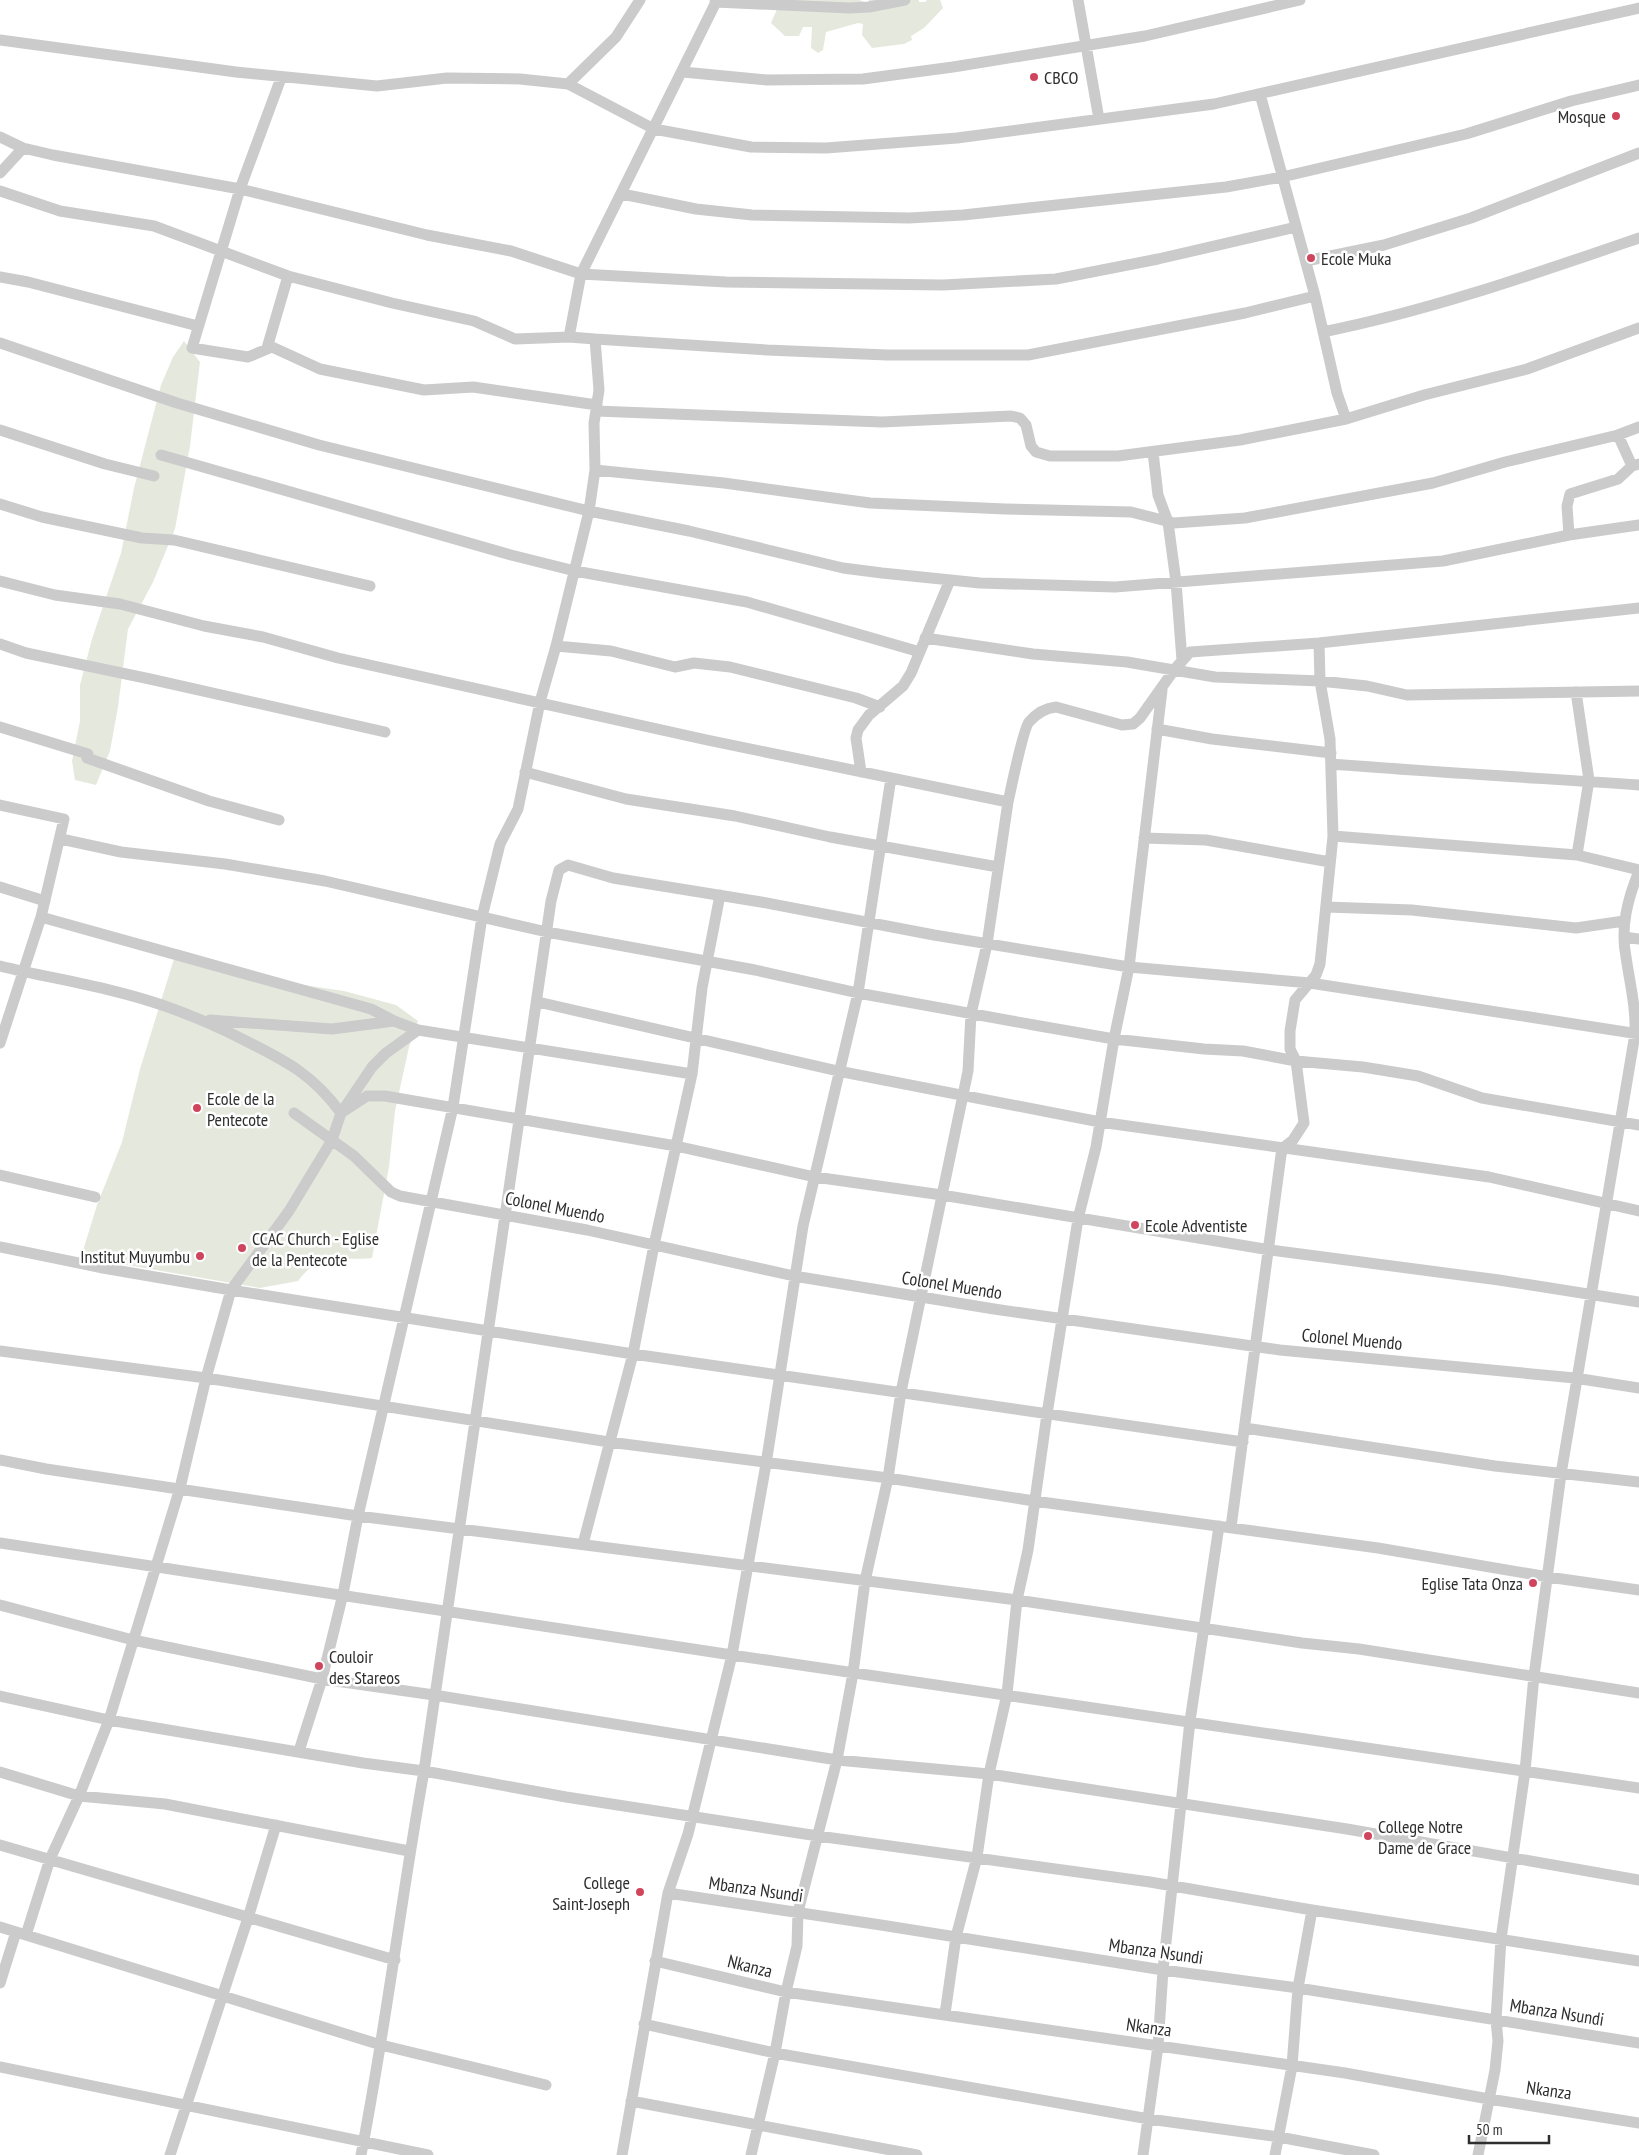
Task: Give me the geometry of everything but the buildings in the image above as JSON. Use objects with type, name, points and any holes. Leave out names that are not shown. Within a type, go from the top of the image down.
[{"type":"street","points":[[568,84],[616,37],[640,0]]},
{"type":"street","points":[[569,337],[581,274],[683,72],[716,1],[849,8],[869,7],[905,0]]},
{"type":"street","points":[[1078,0],[1099,119]]},
{"type":"street","points":[[683,72],[767,80],[863,79],[954,67],[1145,36],[1300,0]]},
{"type":"street","points":[[0,40],[281,78],[377,86],[447,78],[520,79],[568,84],[654,128],[751,147],[826,148],[957,138],[1214,104],[1639,8]]},
{"type":"street","points":[[281,78],[240,189],[192,348],[248,357],[267,348],[275,348],[320,369],[424,390],[473,387],[597,408],[882,422],[1011,416],[1020,418],[1026,425],[1031,446],[1036,452],[1050,456],[1118,456],[1256,438],[1346,419],[1424,395],[1527,369],[1639,328]]},
{"type":"street","points":[[622,194],[696,209],[752,215],[909,218],[963,215],[1226,187],[1466,134],[1571,101],[1639,85]]},
{"type":"street","points":[[1260,94],[1306,261],[1337,393],[1346,419]]},
{"type":"street","points":[[0,138],[23,148],[53,155],[240,189],[427,234],[511,251],[581,274],[726,282],[943,285],[1056,279],[1158,259],[1296,227]]},
{"type":"street","points":[[0,173],[23,148]]},
{"type":"street","points":[[1306,261],[1384,245],[1471,218],[1639,153]]},
{"type":"street","points":[[0,192],[60,211],[154,226],[288,276],[392,304],[474,321],[520,340],[569,337],[767,350],[887,354],[1028,355],[1245,313],[1315,296]]},
{"type":"street","points":[[1323,332],[1392,318],[1454,300],[1639,238]]},
{"type":"street","points":[[267,348],[288,276]]},
{"type":"street","points":[[0,277],[28,282],[198,326]]},
{"type":"street","points":[[299,1751],[322,1679],[453,1107],[462,1036],[482,917],[500,844],[518,809],[540,702],[556,646],[589,511],[595,470],[594,433],[600,378],[595,339]]},
{"type":"street","points":[[0,343],[177,404],[319,445],[589,511],[689,531],[843,568],[950,580],[1115,586],[1442,561],[1569,535],[1639,525]]},
{"type":"street","points":[[595,470],[724,483],[870,503],[1131,512],[1168,522],[1244,518],[1433,484],[1505,462],[1618,435],[1639,427]]},
{"type":"street","points":[[0,430],[105,464],[154,476]]},
{"type":"street","points":[[1569,535],[1567,506],[1570,494],[1618,479],[1636,465],[1618,435]]},
{"type":"street","points":[[1153,452],[1158,495],[1168,522],[1176,582],[1182,660]]},
{"type":"street","points":[[161,454],[510,555],[574,571],[747,602],[920,652]]},
{"type":"street","points":[[0,504],[42,517],[142,538],[174,540],[370,586]]},
{"type":"street","points":[[861,772],[856,738],[858,730],[869,715],[903,686],[920,652],[950,580]]},
{"type":"street","points":[[0,581],[54,595],[120,604],[210,627],[263,637],[338,658],[861,772],[1008,802]]},
{"type":"street","points":[[751,2155],[776,2053],[786,1992],[797,1946],[798,1912],[837,1760],[865,1581],[888,1478],[901,1392],[963,1095],[971,1046],[971,1014],[987,944],[1008,802],[1028,724],[1047,708],[1056,707],[1122,725],[1133,724],[1140,718],[1174,670],[1190,652],[1320,643],[1639,608]]},
{"type":"street","points":[[925,638],[1033,654],[1087,657],[1215,677],[1320,681],[1367,686],[1407,695],[1639,690]]},
{"type":"street","points":[[1231,1527],[1283,1148],[1293,1140],[1304,1123],[1296,1061],[1290,1049],[1293,1005],[1310,983],[1320,964],[1334,836],[1331,759],[1320,681],[1320,643]]},
{"type":"street","points":[[0,644],[26,653],[385,732]]},
{"type":"street","points":[[556,646],[611,650],[675,667],[694,663],[730,667],[856,698],[880,707]]},
{"type":"street","points":[[945,2014],[956,1937],[977,1857],[990,1774],[1007,1694],[1017,1600],[1028,1550],[1034,1500],[1078,1219],[1100,1122],[1114,1039],[1129,967],[1162,687]]},
{"type":"street","points":[[1576,692],[1588,780],[1577,855]]},
{"type":"street","points":[[0,727],[88,756],[209,801],[279,820]]},
{"type":"street","points":[[1157,729],[1331,759],[1469,775],[1588,780],[1639,785]]},
{"type":"street","points":[[525,772],[626,799],[725,814],[830,838],[998,866]]},
{"type":"street","points":[[622,2155],[668,1893],[688,1834],[713,1739],[732,1655],[766,1464],[803,1226],[838,1071],[858,993],[891,778]]},
{"type":"street","points":[[0,805],[64,819],[61,839],[41,917],[0,1043]]},
{"type":"street","points":[[1334,836],[1577,855],[1639,870],[1627,903],[1624,922],[1625,956],[1633,988],[1637,1034],[1627,1081],[1592,1293],[1575,1378],[1561,1474],[1534,1676],[1525,1772],[1501,1939],[1496,2020],[1498,2041],[1478,2155]]},
{"type":"street","points":[[1144,838],[1206,840],[1330,862]]},
{"type":"street","points":[[61,839],[121,852],[225,864],[325,881],[547,932],[706,961],[858,993],[971,1014],[1114,1039],[1204,1050],[1243,1051],[1296,1061],[1363,1067],[1418,1076],[1482,1098],[1639,1125]]},
{"type":"street","points":[[362,2155],[395,1960],[409,1852],[424,1771],[458,1529],[507,1216],[547,932],[559,870],[568,865],[613,878],[1129,967],[1310,983],[1637,1034]]},
{"type":"street","points":[[0,887],[45,901]]},
{"type":"street","points":[[583,1544],[633,1354],[654,1245],[692,1074],[706,961],[720,895]]},
{"type":"street","points":[[1326,907],[1412,910],[1576,928],[1624,922]]},
{"type":"street","points":[[41,917],[362,1006],[418,1030],[692,1074]]},
{"type":"street","points":[[1624,936],[1639,939]]},
{"type":"street","points":[[0,966],[146,1000],[198,1019],[282,1059],[302,1072],[324,1090],[341,1113]]},
{"type":"street","points":[[538,1002],[838,1071],[1100,1122],[1489,1177],[1639,1210]]},
{"type":"street","points":[[198,1019],[332,1029],[394,1021]]},
{"type":"street","points":[[0,1983],[109,1720],[180,1488],[206,1378],[231,1290],[289,1212],[332,1140],[341,1113],[372,1067],[386,1053],[418,1030]]},
{"type":"street","points":[[1627,1081],[1639,1083]]},
{"type":"street","points":[[341,1113],[367,1096],[375,1095],[521,1118],[676,1146],[815,1177],[942,1195],[1078,1219],[1197,1236],[1270,1250],[1592,1293],[1639,1302]]},
{"type":"street","name":"Colonel Muendo","points":[[294,1113],[371,1171],[391,1192],[432,1202],[654,1245],[794,1276],[1062,1320],[1256,1346],[1575,1378],[1639,1388]]},
{"type":"street","points":[[0,1175],[95,1196]]},
{"type":"street","points":[[0,1247],[103,1268],[231,1290],[633,1354],[1243,1442]]},
{"type":"street","points":[[0,1351],[206,1378],[609,1442],[766,1464],[888,1478],[1378,1548],[1548,1577],[1639,1590]]},
{"type":"street","points":[[1245,1428],[1561,1474],[1639,1482]]},
{"type":"street","points":[[0,1460],[46,1469],[358,1516],[1017,1600],[1204,1626],[1639,1692]]},
{"type":"street","points":[[1143,2155],[1158,2046],[1162,1970],[1190,1721],[1219,1526]]},
{"type":"street","points":[[0,1543],[852,1673],[1007,1694],[1639,1788]]},
{"type":"street","points":[[0,1605],[133,1640],[322,1679],[434,1695],[837,1760],[990,1774],[1347,1829],[1639,1880]]},
{"type":"street","points":[[0,1696],[109,1720],[692,1816],[818,1836],[1172,1886],[1639,1961]]},
{"type":"street","points":[[0,1772],[79,1796],[165,1804],[409,1852]]},
{"type":"street","points":[[170,2155],[221,1995],[248,1918],[276,1825]]},
{"type":"street","points":[[0,1846],[395,1960]]},
{"type":"street","name":"Mbanza Nsundi","points":[[668,1893],[1162,1970],[1298,1988],[1639,2043]]},
{"type":"street","points":[[1275,2155],[1292,2066],[1298,1988],[1312,1910]]},
{"type":"street","points":[[0,1927],[381,2045],[546,2085]]},
{"type":"street","name":"Nkanza","points":[[655,1961],[786,1992],[1345,2073],[1639,2123]]},
{"type":"street","points":[[644,2024],[776,2053],[1149,2119],[1279,2137],[1374,2155]]},
{"type":"street","points":[[0,2067],[428,2155]]},
{"type":"street","points":[[631,2101],[917,2155]]},
{"type":"shaded area","points":[[781,0],[860,0],[868,4],[869,0],[919,0],[919,2],[925,2],[927,0],[940,0],[943,8],[924,28],[911,36],[912,40],[904,44],[872,48],[862,35],[863,24],[858,23],[826,32],[823,50],[818,53],[811,48],[812,27],[803,27],[799,36],[785,36],[771,23]]},
{"type":"shaded area","points":[[184,341],[200,362],[190,446],[175,529],[153,582],[128,629],[110,751],[96,785],[75,780],[72,761],[80,721],[80,685],[92,639],[121,553],[134,488],[161,385],[173,357]]},
{"type":"shaded area","points":[[177,949],[296,984],[344,991],[396,1005],[418,1021],[409,1047],[395,1111],[389,1167],[372,1258],[331,1259],[323,1261],[315,1264],[298,1281],[260,1288],[81,1257],[97,1205],[122,1142],[140,1069]]},
{"type":"place","name":"CBCO","points":[[1034,77]]},
{"type":"place","name":"Mosque","points":[[1616,116]]},
{"type":"place","name":"Ecole Muka","points":[[1311,258]]},
{"type":"place","name":"Ecole de la Pentecote","points":[[197,1108]]},
{"type":"place","name":"Ecole Adventiste","points":[[1135,1225]]},
{"type":"place","name":"CCAC Church - Eglise de la Pentecote","points":[[242,1248]]},
{"type":"place","name":"Institut Muyumbu","points":[[200,1256]]},
{"type":"place","name":"Eglise Tata Onza","points":[[1533,1583]]},
{"type":"place","name":"Couloir des Stareos","points":[[319,1666]]},
{"type":"place","name":"College Notre Dame de Grace","points":[[1368,1836]]},
{"type":"place","name":"College Saint-Joseph","points":[[640,1892]]}]
